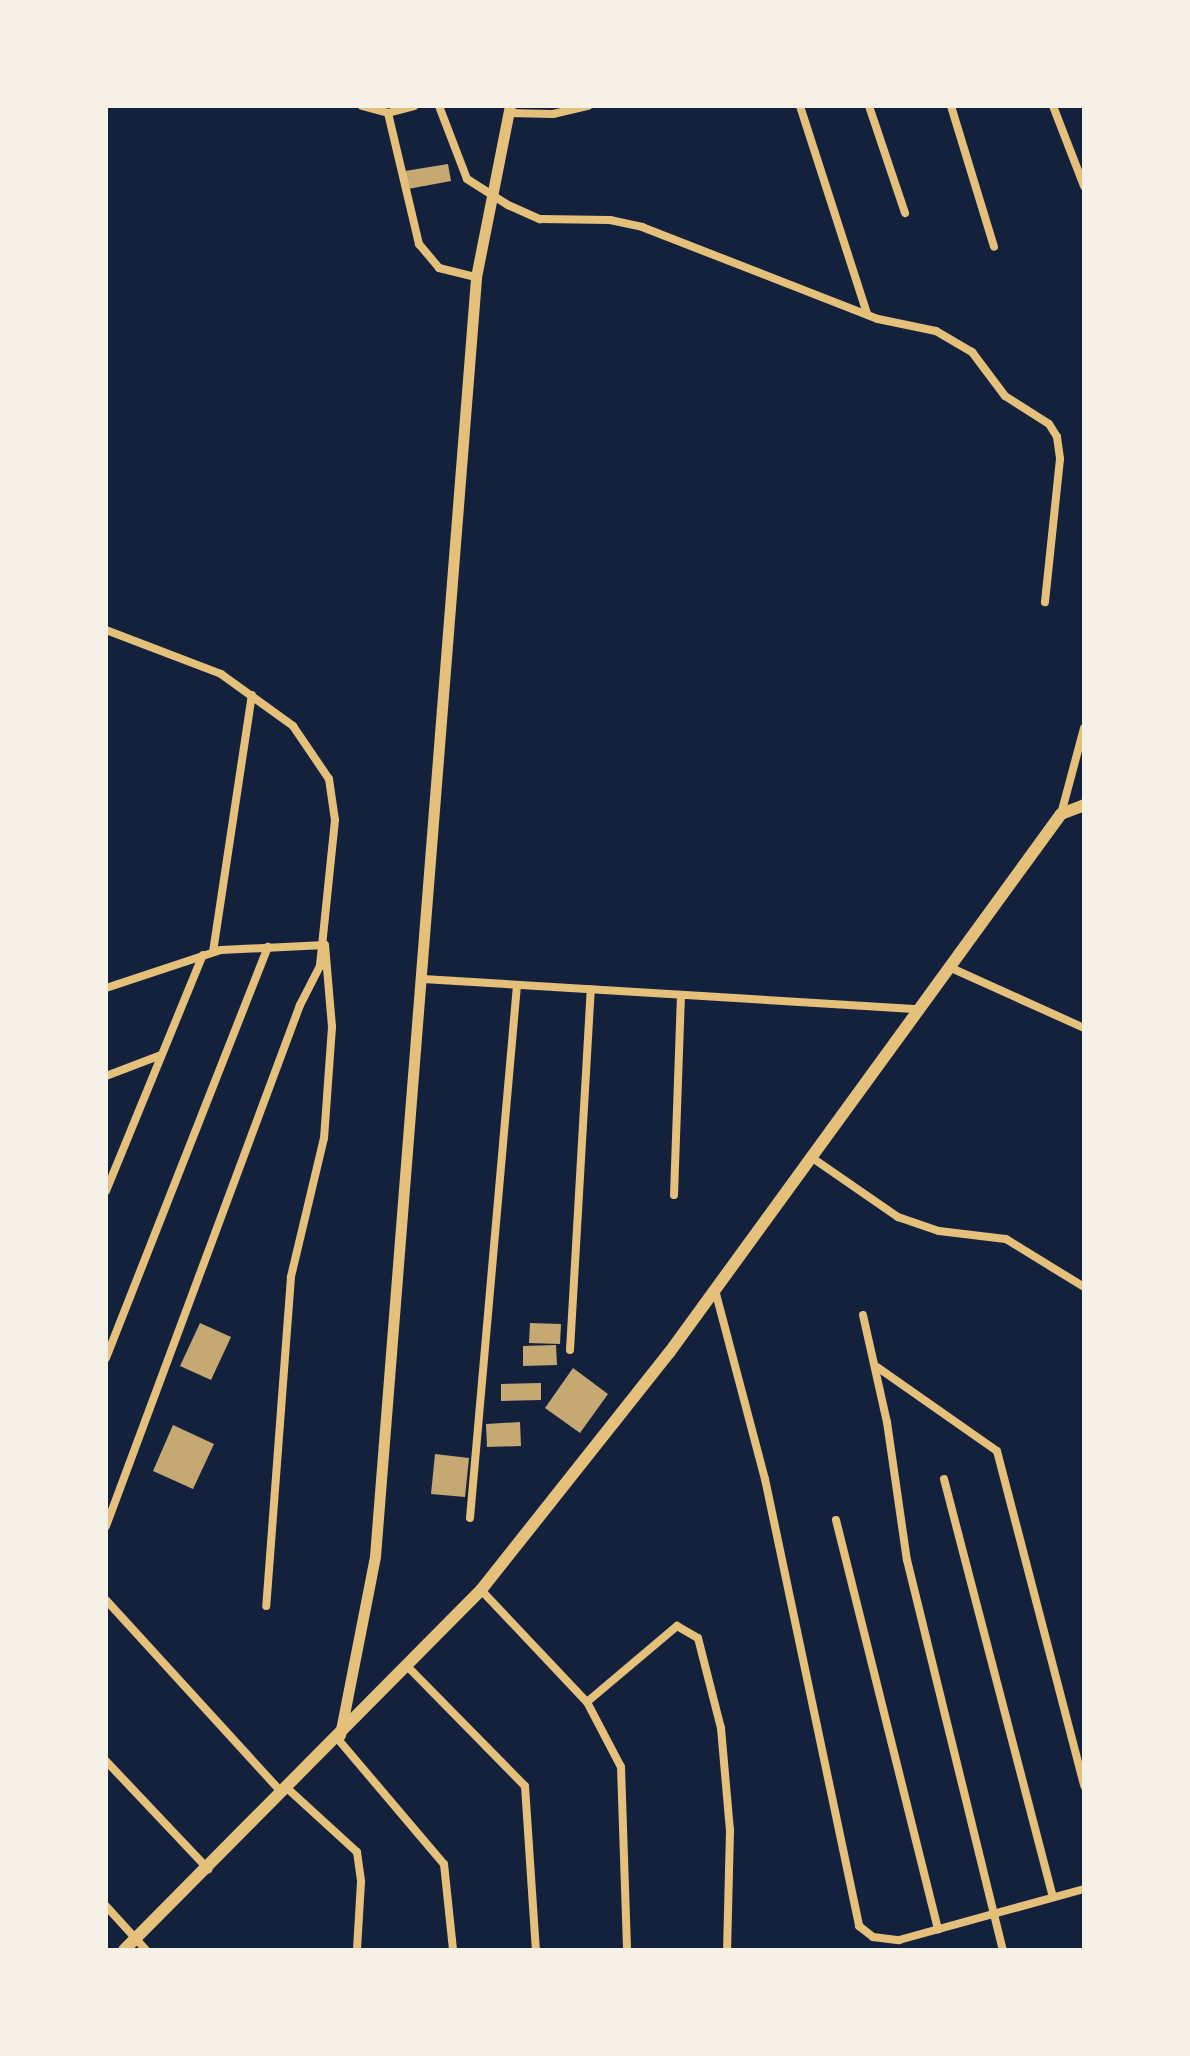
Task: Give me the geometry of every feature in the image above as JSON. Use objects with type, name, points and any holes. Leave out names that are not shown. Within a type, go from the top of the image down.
[{"type":"main road","points":[[124,1950],[209,1869],[481,1590],[715,1290],[1061,814],[1084,805]]},
{"type":"street","points":[[362,106],[388,113],[414,106]]},
{"type":"street","points":[[439,106],[467,179],[489,196],[540,219],[610,220],[642,227],[867,314],[953,338],[972,352],[1005,396],[1054,429],[1060,459],[1045,602]]},
{"type":"street","points":[[453,1950],[444,1864],[338,1736],[375,1556],[423,979],[476,277],[489,196],[509,110],[553,114],[588,106]]},
{"type":"street","points":[[800,106],[867,314]]},
{"type":"street","points":[[869,106],[905,213]]},
{"type":"street","points":[[951,106],[994,247]]},
{"type":"street","points":[[1053,106],[1084,186]]},
{"type":"street","points":[[388,113],[419,244],[439,268],[476,277]]},
{"type":"street","points":[[106,630],[221,674],[306,739],[329,779],[335,820],[325,945],[332,1027],[324,1138],[291,1277],[266,1606]]},
{"type":"street","points":[[106,1191],[161,1055],[208,953],[252,695]]},
{"type":"street","points":[[1061,814],[1084,728]]},
{"type":"street","points":[[106,988],[208,953],[325,945]]},
{"type":"street","points":[[106,1526],[325,945]]},
{"type":"street","points":[[106,1358],[268,947]]},
{"type":"street","points":[[949,967],[1084,1028]]},
{"type":"street","points":[[423,979],[918,1009]]},
{"type":"street","points":[[470,1518],[517,985]]},
{"type":"street","points":[[570,1350],[591,990]]},
{"type":"street","points":[[674,1195],[681,995]]},
{"type":"street","points":[[106,1076],[161,1055]]},
{"type":"street","points":[[811,1157],[898,1217],[939,1231],[1006,1239],[1084,1287]]},
{"type":"street","points":[[715,1290],[820,1721],[855,1918],[865,1932],[884,1940],[938,1930],[1084,1889]]},
{"type":"street","points":[[863,1315],[877,1367],[907,1560],[1003,1950]]},
{"type":"street","points":[[106,1329],[116,1333]]},
{"type":"street","points":[[877,1367],[997,1451],[1084,1786]]},
{"type":"street","points":[[944,1479],[1053,1897]]},
{"type":"street","points":[[836,1520],[938,1930]]},
{"type":"street","points":[[481,1590],[587,1702],[621,1767],[627,1950]]},
{"type":"street","points":[[106,1600],[285,1791],[357,1852],[361,1882],[357,1950]]},
{"type":"street","points":[[587,1702],[677,1626],[698,1638],[721,1728],[730,1830],[727,1950]]},
{"type":"street","points":[[407,1666],[525,1786],[536,1950]]},
{"type":"street","points":[[106,1761],[209,1869]]},
{"type":"street","points":[[106,1906],[146,1950]]},
{"type":"building","points":[[448,164],[451,181],[408,189],[405,171]]},
{"type":"building","points":[[200,1323],[231,1337],[211,1380],[180,1366]]},
{"type":"building","points":[[530,1323],[561,1324],[560,1344],[529,1343]]},
{"type":"building","points":[[556,1345],[557,1365],[523,1366],[523,1346]]},
{"type":"building","points":[[573,1368],[608,1394],[580,1433],[545,1408]]},
{"type":"building","points":[[541,1383],[541,1400],[501,1401],[501,1384]]},
{"type":"building","points":[[520,1422],[521,1446],[487,1447],[486,1424]]},
{"type":"building","points":[[173,1425],[214,1444],[193,1489],[153,1471]]},
{"type":"building","points":[[435,1454],[469,1458],[465,1497],[431,1494]]}]
